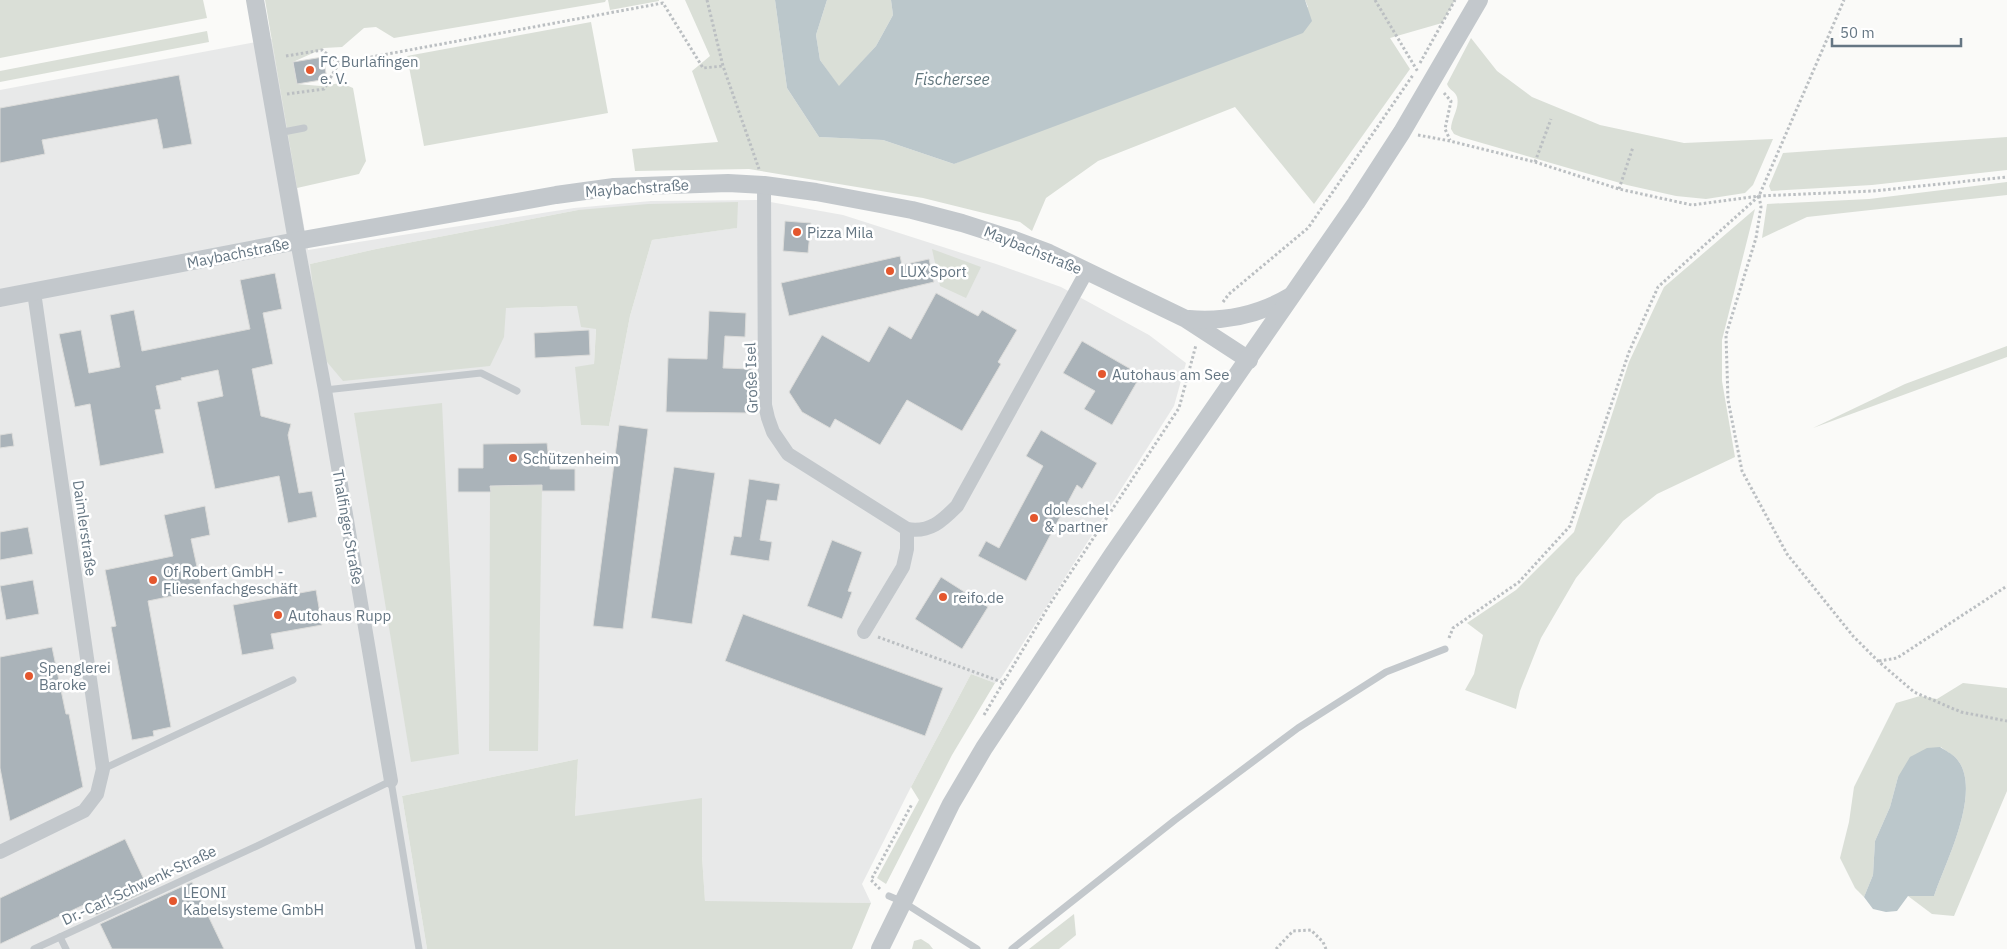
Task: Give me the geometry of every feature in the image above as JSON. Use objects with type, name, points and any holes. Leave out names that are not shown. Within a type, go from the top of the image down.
[{"type":"street","name":"Thalfinger Straße","points":[[255,0],[391,781]]},
{"type":"street","points":[[880,949],[896,899],[984,748],[1113,554],[1249,360],[1402,132],[1479,0]]},
{"type":"street","name":"Maybachstraße","points":[[0,298],[297,241],[556,195],[614,187],[728,182],[816,192],[912,210],[962,223],[1049,253],[1087,271],[1186,319],[1249,360]]},
{"type":"street","name":"Große Isel","points":[[764,185],[766,405],[773,432],[788,454],[907,529]]},
{"type":"street","points":[[864,632],[903,567],[907,550],[907,529],[930,528],[943,521],[957,506],[1087,271]]},
{"type":"street","name":"Daimlerstraße","points":[[0,852],[84,811],[97,794],[103,769],[34,292]]},
{"type":"street","points":[[1186,319],[1210,321],[1241,317],[1260,311],[1294,294]]},
{"type":"lane","points":[[277,133],[304,128]]},
{"type":"lane","points":[[324,390],[481,373],[517,391]]},
{"type":"lane","points":[[1012,949],[1175,820],[1298,728],[1386,672],[1445,649]]},
{"type":"lane","points":[[103,769],[293,680]]},
{"type":"lane","name":"Dr.-Carl-Schwenk-Straße","points":[[34,949],[257,846],[391,781]]},
{"type":"lane","name":"Thalfinger Straße","points":[[391,781],[419,949]]},
{"type":"lane","points":[[896,899],[977,949]]},
{"type":"lane","points":[[60,937],[66,949]]},
{"type":"path","points":[[707,0],[723,66],[764,185]]},
{"type":"path","points":[[1375,0],[1416,71]]},
{"type":"path","points":[[1220,306],[1229,294],[1308,228],[1416,71],[1455,0]]},
{"type":"path","points":[[1445,649],[1453,628],[1519,582],[1570,526],[1629,352],[1658,287],[1758,196],[1844,0]]},
{"type":"path","points":[[286,56],[322,50],[339,63],[662,3],[703,68],[723,66]]},
{"type":"path","points":[[271,96],[324,88],[339,63]]},
{"type":"path","points":[[1449,112],[1445,129],[1450,141]]},
{"type":"path","points":[[1535,162],[1551,119]]},
{"type":"path","points":[[1439,138],[1535,162],[1619,189],[1692,205],[1758,196],[1873,191],[2007,177]]},
{"type":"path","points":[[1619,189],[1633,147]]},
{"type":"path","points":[[1758,196],[1761,207],[1756,238],[1726,335],[1728,400],[1742,471],[1787,554],[1853,636],[1878,661],[1914,692],[1961,712],[2007,721]]},
{"type":"path","points":[[1878,661],[1897,658],[2007,586]]},
{"type":"path","points":[[864,632],[1002,682]]},
{"type":"path","points":[[896,899],[871,880],[912,804]]},
{"type":"path","points":[[1276,949],[1292,931],[1310,930],[1323,942],[1326,949]]},
{"type":"shaded area","points":[[0,0],[203,0],[207,18],[0,58]]},
{"type":"shaded area","points":[[265,0],[606,0],[605,2],[394,38],[376,27],[364,28],[342,47],[324,48],[293,62],[297,84],[321,86],[341,83],[353,88],[366,161],[359,174],[297,188]]},
{"type":"shaded area","points":[[608,0],[659,0],[659,1],[610,10]]},
{"type":"shaded area","points":[[685,0],[775,0],[787,88],[819,137],[883,140],[954,164],[1308,7],[1305,0],[1455,0],[1442,23],[1390,38],[1410,69],[1314,204],[1235,107],[1098,161],[1046,198],[1032,231],[1020,222],[923,198],[749,169],[635,171],[632,149],[718,142],[692,71],[710,56]]},
{"type":"shaded area","points":[[827,0],[891,0],[893,15],[876,46],[839,87],[820,60],[816,35]]},
{"type":"shaded area","points":[[591,22],[608,113],[424,146],[407,56]]},
{"type":"shaded area","points":[[207,31],[209,42],[0,82],[0,71]]},
{"type":"shaded area","points":[[1471,38],[1497,71],[1532,97],[1600,125],[1684,143],[1773,139],[1753,185],[1745,193],[1706,199],[1676,196],[1627,185],[1461,137],[1454,134],[1451,129],[1458,101],[1456,95],[1447,84]]},
{"type":"shaded area","points":[[272,39],[308,250],[574,208],[651,201],[759,200],[843,215],[1061,287],[1149,335],[1186,363],[1174,406],[1001,678],[995,683],[971,674],[862,884],[871,903],[705,902],[702,856],[575,816],[578,759],[402,796],[427,949],[0,949],[0,90]],"holes":[[[578,210],[736,228],[652,240],[630,316],[609,426],[581,425],[594,364],[596,328],[578,306],[505,308],[310,264],[376,249]]]},
{"type":"shaded area","points":[[2007,137],[2007,170],[1872,185],[1771,191],[1769,186],[1783,153]]},
{"type":"shaded area","points":[[2007,182],[2007,195],[1807,217],[1762,238],[1767,204],[1869,199]]},
{"type":"shaded area","points":[[738,202],[737,228],[652,240],[630,316],[609,426],[581,425],[575,367],[594,364],[596,329],[581,327],[577,306],[506,308],[504,337],[490,366],[343,381],[322,356],[310,264],[376,249],[578,210],[648,204]]},
{"type":"shaded area","points":[[1755,209],[1722,340],[1722,381],[1735,457],[1657,494],[1623,521],[1576,578],[1541,638],[1520,691],[1516,709],[1465,690],[1474,674],[1483,635],[1467,623],[1516,590],[1574,532],[1629,362],[1664,287]]},
{"type":"shaded area","points":[[932,249],[981,267],[966,298],[940,286]]},
{"type":"shaded area","points":[[2007,346],[2007,357],[1813,428],[1905,384]]},
{"type":"shaded area","points":[[442,403],[459,754],[411,762],[354,413]]},
{"type":"shaded area","points":[[542,485],[538,751],[489,751],[490,486]]},
{"type":"shaded area","points":[[971,674],[995,683],[952,755],[886,884],[877,878],[919,800],[911,787]]},
{"type":"shaded area","points":[[1963,683],[2007,688],[2007,791],[1954,916],[1932,914],[1908,896],[1934,896],[1960,826],[1966,788],[1964,771],[1956,758],[1941,747],[1898,777],[1890,807],[1875,841],[1873,875],[1864,897],[1855,888],[1840,858],[1849,822],[1854,787],[1896,703],[1920,696],[1937,699]]},
{"type":"shaded area","points":[[578,759],[575,816],[702,798],[702,856],[705,901],[871,903],[852,949],[427,949],[402,796]]},
{"type":"shaded area","points":[[1074,914],[1076,935],[1059,949],[1029,949]]},
{"type":"shaded area","points":[[921,939],[933,949],[912,949],[914,941]]},
{"type":"water","name":"Fischersee","points":[[775,0],[827,0],[816,35],[820,60],[839,86],[876,46],[893,15],[891,0],[1305,0],[1312,21],[1303,33],[954,164],[883,140],[819,137],[787,88]]},
{"type":"water","points":[[1940,747],[1956,758],[1964,771],[1966,788],[1960,826],[1934,896],[1908,896],[1897,911],[1886,912],[1873,909],[1864,897],[1873,875],[1875,841],[1890,807],[1898,777],[1910,757],[1927,748]]},
{"type":"building","name":"FC Burlafingen e. V.","points":[[323,57],[327,79],[297,84],[293,62]]},
{"type":"building","points":[[179,75],[192,144],[163,149],[157,119],[42,140],[45,154],[0,163],[0,108]]},
{"type":"building","points":[[785,221],[811,223],[808,253],[783,251]]},
{"type":"building","points":[[900,256],[902,265],[929,259],[934,282],[789,316],[781,283]]},
{"type":"building","points":[[275,273],[282,309],[263,313],[273,364],[252,369],[261,416],[291,424],[288,435],[299,493],[312,491],[317,517],[288,523],[279,476],[215,489],[197,402],[223,396],[218,370],[156,386],[161,409],[155,410],[164,453],[100,466],[90,404],[75,407],[59,334],[81,330],[89,373],[120,367],[110,315],[134,310],[142,351],[250,329],[240,280]]},
{"type":"building","points":[[936,293],[978,316],[982,310],[1017,330],[998,362],[1001,364],[962,431],[907,400],[880,445],[835,419],[830,428],[802,412],[789,392],[822,335],[869,362],[889,326],[911,339]]},
{"type":"building","points":[[709,311],[746,313],[745,337],[725,336],[723,368],[752,369],[750,413],[666,412],[668,358],[707,359]]},
{"type":"building","points":[[589,330],[590,355],[535,358],[534,333]]},
{"type":"building","name":"Autohaus am See","points":[[1082,341],[1141,375],[1112,425],[1084,409],[1095,391],[1063,373]]},
{"type":"building","points":[[619,425],[648,429],[623,629],[593,626]]},
{"type":"building","points":[[1041,430],[1097,463],[1082,489],[1077,485],[1026,581],[978,556],[986,541],[999,548],[1043,466],[1026,456]]},
{"type":"building","points":[[12,433],[14,446],[0,448],[0,435]]},
{"type":"building","points":[[547,443],[548,452],[550,452],[550,469],[575,469],[575,491],[542,491],[542,485],[490,486],[491,492],[458,492],[458,468],[483,468],[483,444]]},
{"type":"building","points":[[674,467],[715,473],[692,624],[651,618]]},
{"type":"building","points":[[749,479],[780,484],[777,501],[767,500],[760,540],[772,542],[769,561],[730,555],[734,536],[741,537]]},
{"type":"building","points":[[205,506],[210,535],[191,539],[202,590],[148,601],[171,727],[153,731],[154,736],[132,740],[111,627],[116,626],[105,570],[173,556],[164,515]]},
{"type":"building","points":[[28,527],[33,554],[0,560],[0,532]]},
{"type":"building","points":[[832,540],[862,552],[848,591],[852,592],[842,619],[807,606]]},
{"type":"building","points":[[941,577],[988,607],[962,649],[915,619]]},
{"type":"building","points":[[33,580],[39,614],[6,620],[0,586]]},
{"type":"building","name":"Autohaus Rupp","points":[[316,590],[322,625],[271,634],[274,649],[242,655],[233,605]]},
{"type":"building","points":[[743,614],[943,688],[925,736],[725,661]]},
{"type":"building","points":[[52,647],[66,714],[69,714],[83,787],[10,821],[0,768],[0,657]]},
{"type":"building","points":[[125,839],[149,890],[96,915],[90,902],[0,944],[0,898]]},
{"type":"building","name":"LEONI Kabelsysteme GmbH","points":[[192,882],[224,949],[112,949],[100,924]]},
{"type":"place","name":"FC Burlafingen e. V.","points":[[310,70]]},
{"type":"place","name":"Pizza Mila","points":[[797,232]]},
{"type":"place","name":"LUX Sport","points":[[890,271]]},
{"type":"place","name":"Autohaus am See","points":[[1102,374]]},
{"type":"place","name":"Schützenheim","points":[[513,458]]},
{"type":"place","name":"doleschel & partner","points":[[1034,518]]},
{"type":"place","name":"Of Robert GmbH - Fliesenfachgeschäft","points":[[153,580]]},
{"type":"place","name":"reifo.de","points":[[943,597]]},
{"type":"place","name":"Autohaus Rupp","points":[[278,615]]},
{"type":"place","name":"Spenglerei Baroke","points":[[29,676]]},
{"type":"place","name":"LEONI Kabelsysteme GmbH","points":[[173,901]]}]
